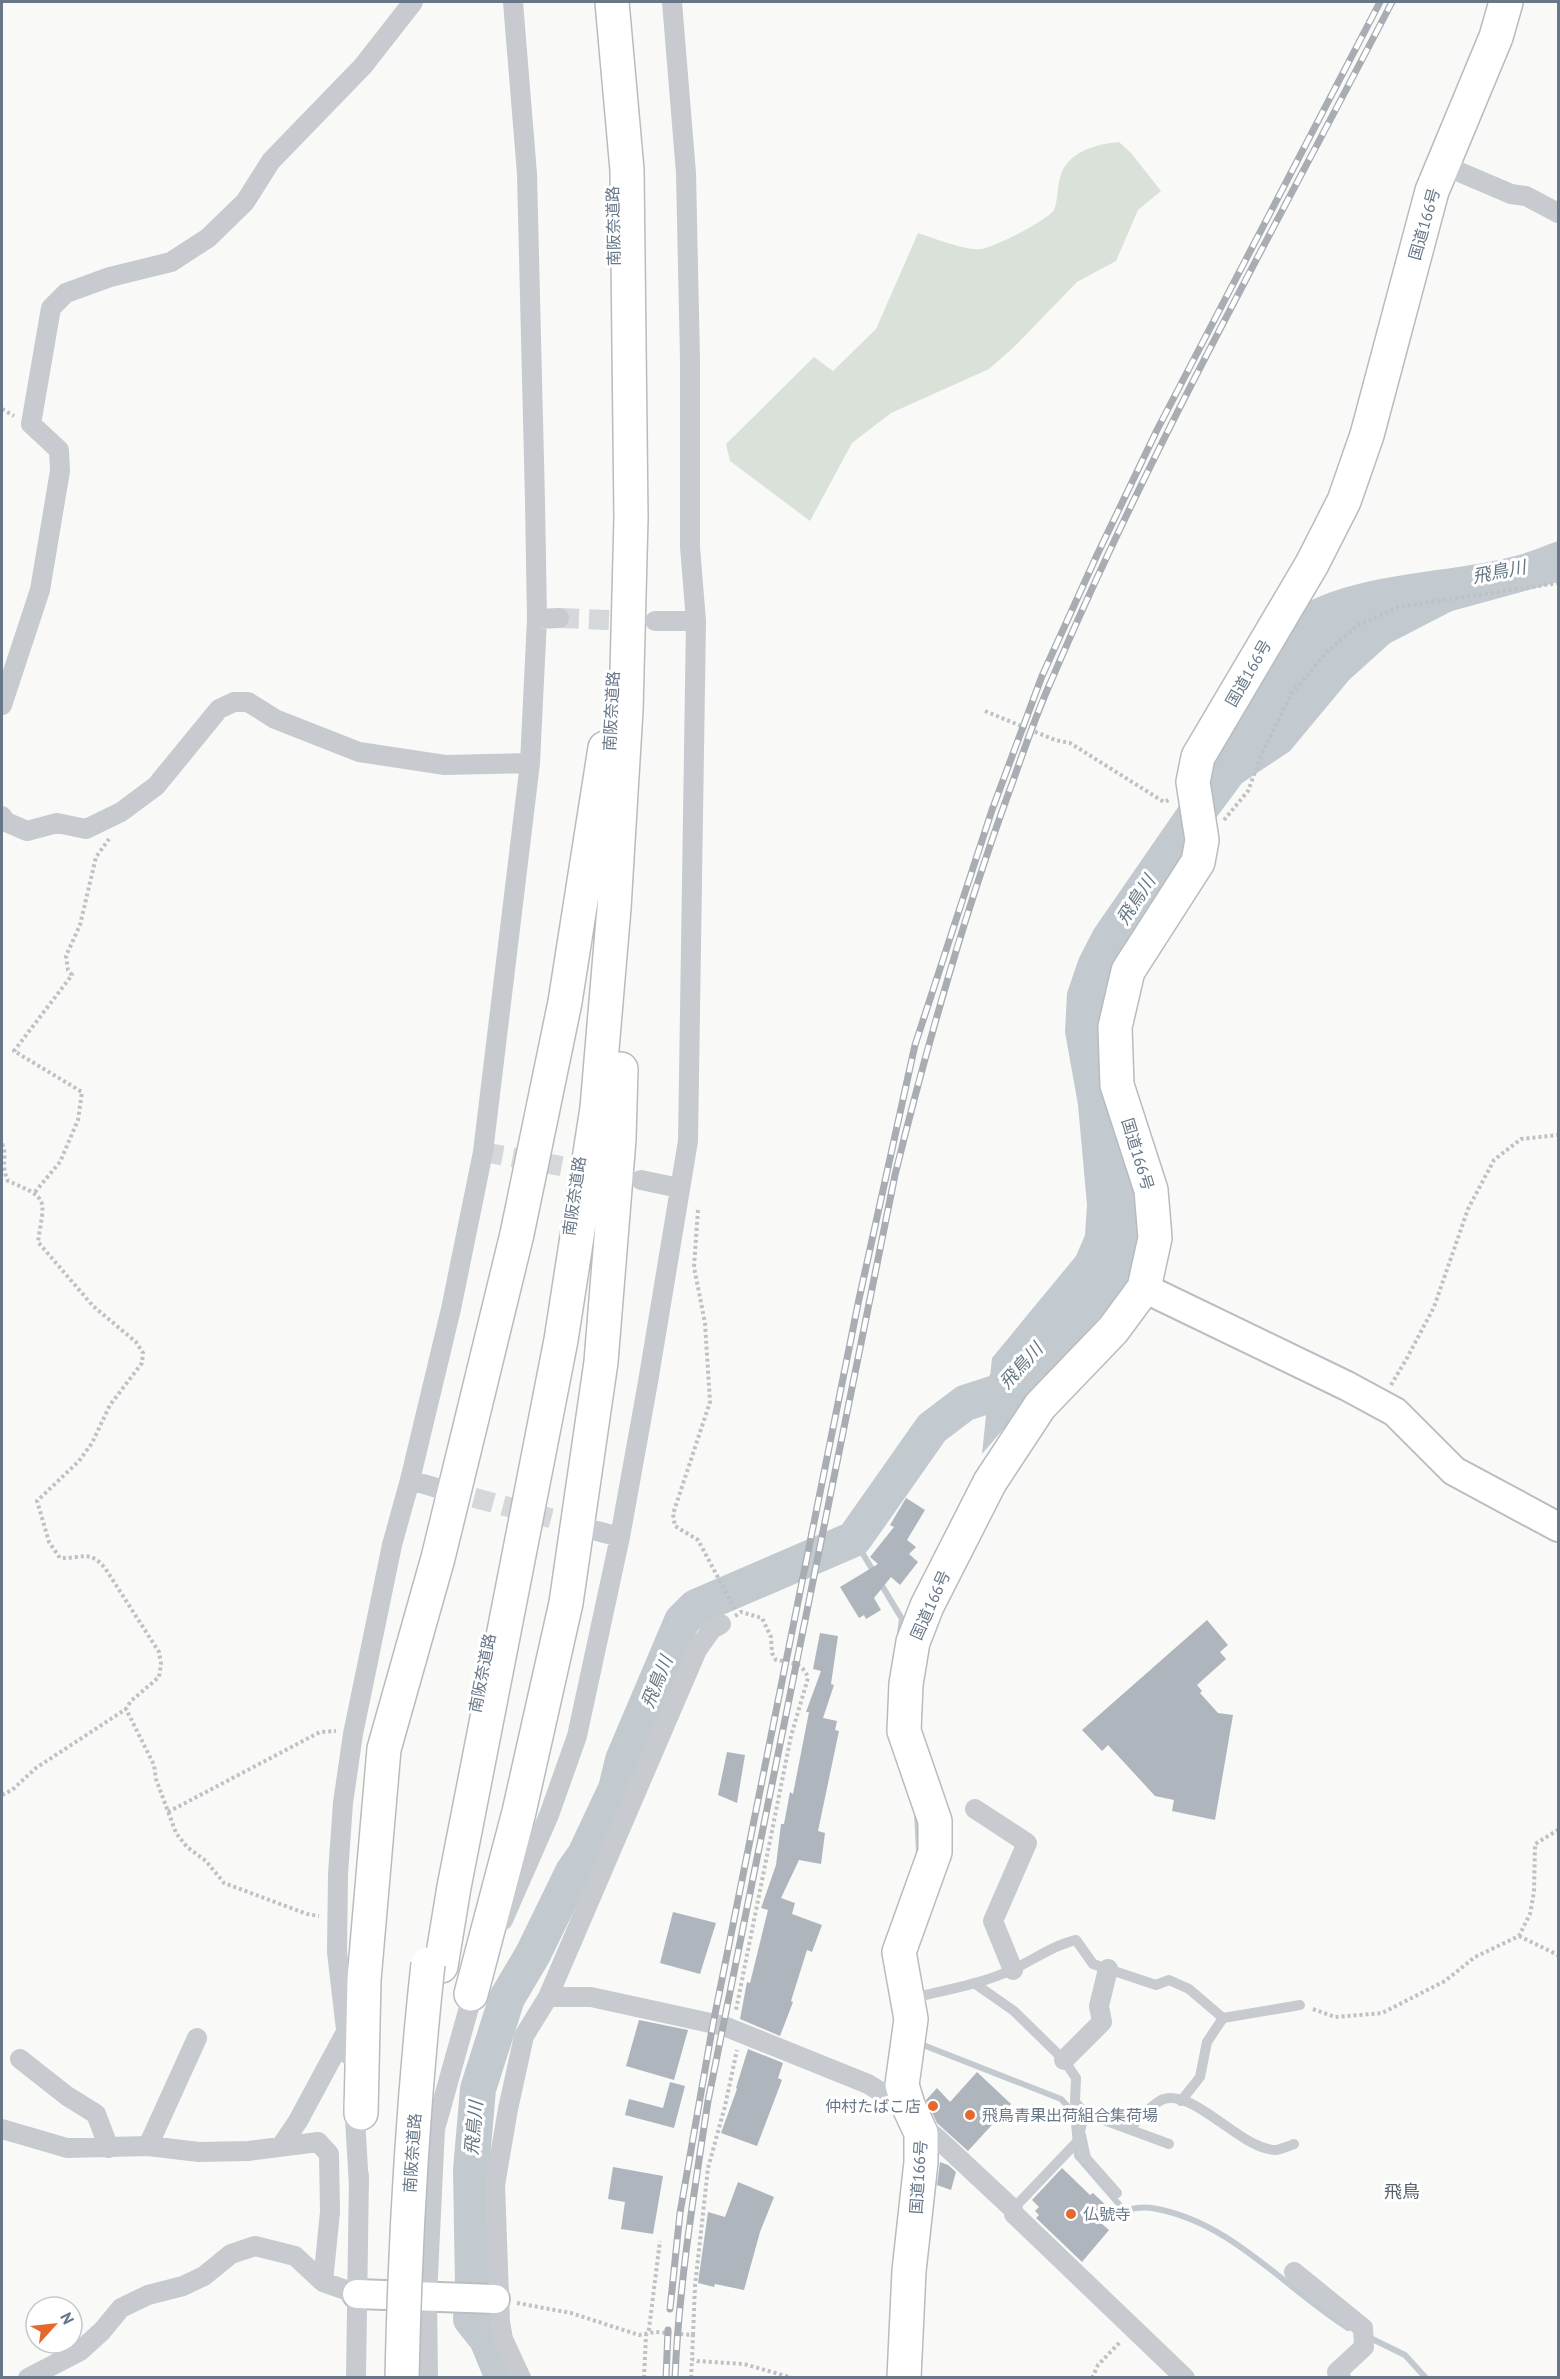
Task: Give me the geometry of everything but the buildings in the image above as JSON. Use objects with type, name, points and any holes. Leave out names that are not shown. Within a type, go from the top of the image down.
[{"type":"highway","name":"南阪奈道路","points":[[599,2],[612,170],[619,477],[619,707]]},
{"type":"highway","name":"南阪奈道路","points":[[402,2378],[404,2282],[412,2129],[435,1965],[485,1658],[554,1339],[586,1109],[619,707],[631,518],[627,170],[612,2]]},
{"type":"highway","name":"国道166号","points":[[904,2378],[909,2271],[921,2162],[921,2133],[902,2085],[909,2020],[899,1952],[935,1852],[935,1821],[904,1731],[906,1684],[913,1642],[927,1606],[990,1482],[1027,1425],[1040,1406],[1113,1330],[1144,1288],[1155,1238],[1150,1190],[1117,1085],[1115,1027],[1128,971],[1198,862],[1201,844],[1194,779],[1198,757],[1312,564],[1344,501],[1367,435],[1432,191],[1496,37],[1506,2]]},
{"type":"highway","points":[[471,1994],[519,1812],[566,1603],[601,1362],[619,1138],[627,916],[619,707]]},
{"type":"highway","points":[[361,2113],[364,1980],[384,1749],[438,1558],[517,1234],[565,1002],[619,707]]},
{"type":"highway","name":"南阪奈道路","points":[[414,2378],[414,2282],[435,1965]]},
{"type":"street","points":[[2,705],[40,590],[60,471],[59,450],[31,424],[51,308],[66,293],[110,278],[171,262],[208,237],[245,202],[271,161],[363,66],[413,2]]},
{"type":"street","points":[[359,2186],[354,2097],[337,1952],[343,1803],[354,1730],[392,1545],[451,1310],[483,1152],[530,763],[537,620],[527,174],[513,2]]},
{"type":"street","points":[[429,2378],[436,2296],[435,2129],[471,1994],[549,1815],[577,1736],[620,1537],[688,1141],[696,621],[690,547],[690,360],[686,173],[672,2]]},
{"type":"street","points":[[1443,165],[1511,194],[1526,196],[1558,213]]},
{"type":"street","points":[[537,620],[559,618]]},
{"type":"street","points":[[655,621],[696,621]]},
{"type":"street","points":[[2,816],[6,822],[27,831],[57,823],[86,829],[121,813],[156,786],[219,709],[234,702],[248,702],[275,719],[359,752],[445,765],[530,763]]},
{"type":"street","points":[[641,1180],[679,1188]]},
{"type":"street","points":[[1144,1288],[1347,1386],[1395,1413],[1454,1471],[1558,1527]]},
{"type":"street","points":[[410,1480],[436,1488]]},
{"type":"street","points":[[597,1531],[620,1537]]},
{"type":"street","points":[[521,2378],[503,2339],[497,2299],[495,2185],[524,2036],[548,1998],[697,1650],[712,1629],[721,1624]]},
{"type":"street","points":[[975,1809],[1027,1844],[993,1921],[1013,1970]]},
{"type":"street","points":[[1064,2060],[1102,2022],[1099,2006],[1108,1969]]},
{"type":"street","points":[[548,1998],[591,1997],[737,2030],[868,2084],[899,2103],[938,2139],[1013,2209],[1014,2214],[1185,2378]]},
{"type":"street","points":[[281,2146],[298,2121],[347,2030]]},
{"type":"street","points":[[148,2146],[197,2038]]},
{"type":"street","points":[[20,2059],[67,2096],[96,2114],[108,2148]]},
{"type":"street","points":[[356,2378],[361,2113]]},
{"type":"street","points":[[2,2129],[67,2148],[148,2146],[199,2152],[248,2151],[318,2142],[329,2154],[330,2212],[323,2282]]},
{"type":"street","points":[[28,2378],[80,2351],[102,2331],[121,2308],[148,2295],[194,2281],[204,2276],[231,2254],[255,2246],[295,2256],[323,2282],[357,2294],[497,2299]]},
{"type":"street","points":[[1294,2272],[1363,2338],[1336,2372],[1341,2378]]},
{"type":"lane","points":[[909,2020],[974,1983],[1013,1970],[1063,1943],[1076,1940],[1093,1964],[1156,1984],[1169,1980],[1189,1989],[1223,2018]]},
{"type":"lane","points":[[974,1983],[1014,2011],[1064,2060],[1076,2078],[1075,2102],[1085,2113],[1169,2144]]},
{"type":"lane","points":[[1181,2101],[1200,2077],[1207,2042],[1223,2018],[1300,2005]]},
{"type":"lane","points":[[1129,2129],[1162,2099],[1181,2101],[1207,2113],[1259,2146],[1277,2150],[1294,2144]]},
{"type":"lane","points":[[1013,2209],[1076,2142],[1085,2113]]},
{"type":"lane","points":[[1076,2142],[1086,2158],[1117,2193]]},
{"type":"path","points":[[1201,844],[1248,791],[1261,756],[1291,694],[1328,651],[1358,625],[1398,608],[1558,583]]},
{"type":"path","points":[[984,711],[1055,740],[1076,746],[1164,802],[1173,798],[1186,781],[1194,779]]},
{"type":"path","points":[[35,1192],[60,1162],[78,1120],[82,1092],[14,1051],[72,975],[68,970],[66,956],[80,925],[96,857],[110,838],[109,830],[98,823]]},
{"type":"path","points":[[1378,1404],[1407,1358],[1434,1307],[1468,1209],[1494,1160],[1521,1139],[1558,1135]]},
{"type":"path","points":[[2,1144],[4,1149],[3,1170],[8,1181],[35,1192],[41,1198],[43,1210],[38,1242],[93,1306],[136,1342],[143,1353],[142,1363],[110,1405],[92,1443],[80,1461],[37,1501],[49,1542],[60,1558],[87,1555],[97,1558],[159,1652],[161,1664],[159,1677],[131,1701],[126,1709],[36,1768],[12,1790],[2,1795]]},
{"type":"path","points":[[679,1188],[699,1195],[694,1267],[705,1323],[710,1402],[673,1514],[675,1526],[698,1540],[736,1610]]},
{"type":"path","points":[[691,2378],[695,2286],[708,2168],[725,2106],[737,2030],[740,1981],[791,1736],[808,1678],[800,1665],[773,1658],[771,1637],[762,1618],[741,1612],[721,1624]]},
{"type":"path","points":[[126,1709],[154,1765],[156,1779],[176,1833],[187,1847],[206,1862],[224,1882],[236,1889],[307,1914],[338,1919]]},
{"type":"path","points":[[168,1812],[320,1732],[354,1730]]},
{"type":"path","points":[[1300,2005],[1335,2017],[1382,2013],[1445,1981],[1475,1957],[1520,1936],[1530,1914],[1534,1892],[1535,1844],[1558,1830]]},
{"type":"path","points":[[1520,1936],[1558,1955]]},
{"type":"path","points":[[644,2378],[646,2335],[649,2329],[660,2241]]},
{"type":"path","points":[[497,2299],[571,2313],[646,2335],[655,2332],[693,2335]]},
{"type":"path","points":[[1092,2378],[1098,2365],[1133,2328]]},
{"type":"path","points":[[692,2359],[744,2364],[792,2378]]},
{"type":"shaded area","points":[[1119,142],[1131,153],[1161,191],[1138,210],[1116,261],[1077,282],[1014,347],[989,369],[891,413],[852,443],[810,521],[730,461],[726,444],[814,357],[833,371],[876,329],[918,233],[950,244],[975,249],[1008,239],[1050,215],[1054,210],[1063,169],[1075,156],[1092,147]]},
{"type":"water","points":[[1558,541],[1558,582],[1452,611],[1390,643],[1349,680],[1290,751],[1242,783],[1178,869],[1117,971],[1142,1212],[1132,1280],[982,1454],[992,1358],[1076,1256],[1085,1235],[1087,1205],[1078,1105],[1065,1032],[1067,993],[1079,958],[1094,929],[1183,800],[1219,755],[1305,603],[1355,585],[1408,574],[1489,562]]},
{"type":"waterway","name":"飛鳥川","points":[[503,2378],[487,2339],[471,2319],[473,2285],[471,2170],[478,2089],[507,1998],[533,1954],[573,1872],[585,1855],[616,1789],[623,1760],[682,1621],[696,1607],[854,1539],[932,1428],[965,1403],[999,1392],[1023,1364]]},
{"type":"waterway","points":[[854,1539],[902,1619],[900,1634]]},
{"type":"waterway","points":[[917,1813],[919,1851]]},
{"type":"waterway","points":[[918,2043],[1061,2099],[1073,2112],[1077,2156],[1124,2210],[1152,2208],[1180,2215],[1207,2226],[1232,2241],[1348,2328]]},
{"type":"waterway","points":[[1366,2336],[1405,2355],[1426,2378]]},
{"type":"tunnel","points":[[559,618],[637,621]]},
{"type":"tunnel","points":[[483,1152],[595,1172]]},
{"type":"tunnel","points":[[445,1490],[587,1528]]},
{"type":"railway","points":[[670,2309],[680,2213],[713,2024],[859,1299],[915,1045],[992,810],[1042,676],[1157,430],[1380,2]]},
{"type":"railway","points":[[675,2378],[692,2204],[708,2101],[895,1175],[948,977],[979,879],[1031,730],[1090,592],[1172,422],[1392,2]]},
{"type":"railway","points":[[666,2378],[668,2330]]},
{"type":"place","name":"仲村たばこ店","points":[[933,2106]]},
{"type":"place","name":"飛鳥青果出荷組合集荷場","points":[[970,2115]]},
{"type":"place","name":"仏號寺","points":[[1071,2214]]},
{"type":"district","name":"飛鳥","points":[[1402,2192]]}]
